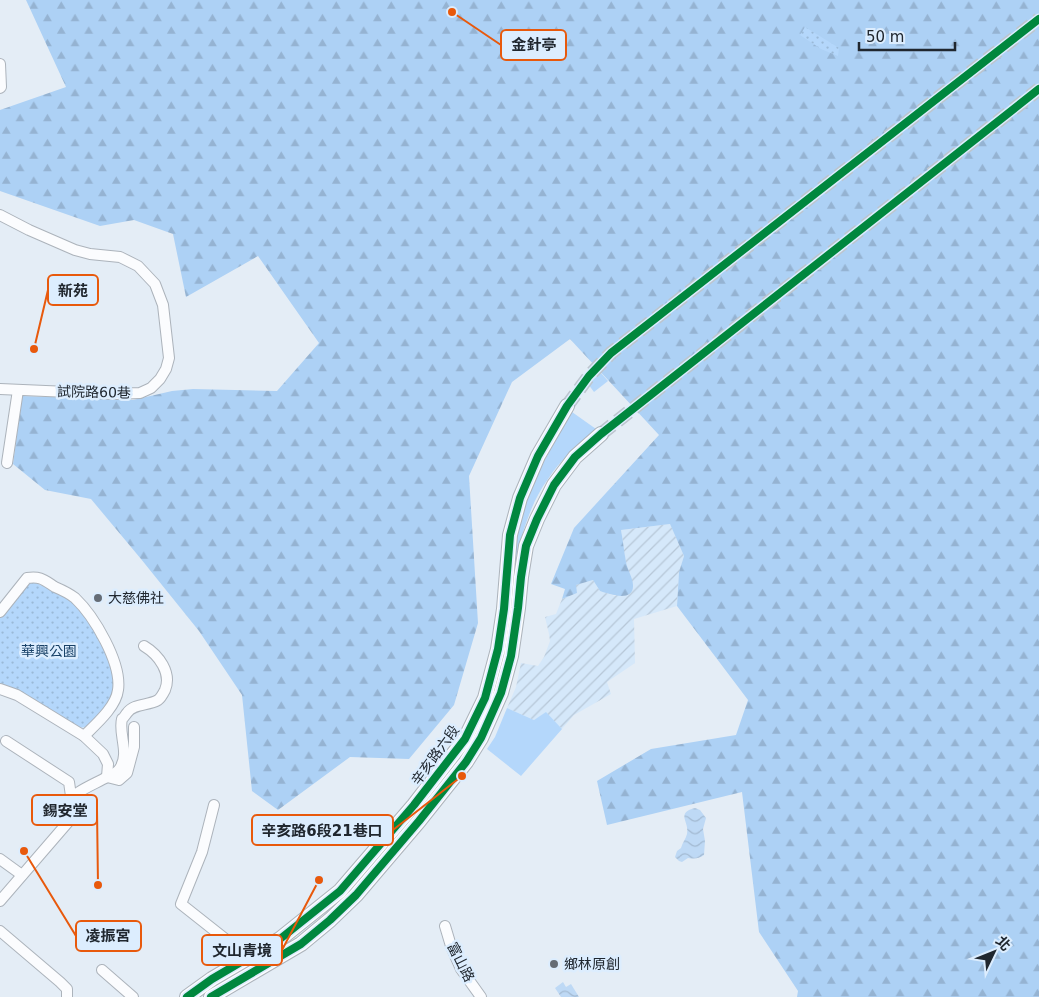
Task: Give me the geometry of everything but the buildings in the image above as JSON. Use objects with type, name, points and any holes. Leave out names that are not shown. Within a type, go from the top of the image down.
[{"type":"main road","name":"辛亥路六段","points":[[187,997],[212,979],[280,939],[340,891],[414,805],[464,739],[485,698],[498,649],[504,609],[510,535],[520,498],[538,456],[566,406]]},
{"type":"main road","name":"辛亥路六段","points":[[211,997],[301,944],[330,920],[356,895],[466,762],[481,738],[501,693],[511,656],[526,546],[536,518],[554,485],[575,457],[601,434]]},
{"type":"street","points":[[0,64],[1,87]]},
{"type":"street","name":"試院路60巷","points":[[0,215],[75,250],[90,254],[120,257],[138,266],[155,284],[163,305],[169,358],[166,369],[160,379],[151,388],[140,393],[114,394],[0,389]]},
{"type":"street","points":[[7,463],[18,390]]},
{"type":"street","points":[[0,612],[27,578],[37,577],[74,598],[101,632],[113,657],[119,678],[118,692],[113,704],[99,722],[84,736]]},
{"type":"street","points":[[0,901],[68,821],[66,804],[71,796],[114,774],[120,768],[124,748],[122,719],[129,710],[158,700],[166,688],[167,676],[164,668],[150,650],[144,646]]},
{"type":"street","points":[[0,689],[17,695],[84,736],[103,754],[108,764],[107,778]]},
{"type":"street","points":[[107,778],[119,780],[126,773],[134,747],[134,727]]},
{"type":"street","points":[[6,741],[69,782],[71,796]]},
{"type":"street","points":[[214,805],[202,852],[181,904],[248,958]]},
{"type":"street","points":[[0,859],[22,875]]},
{"type":"street","name":"富山路","points":[[445,926],[450,946],[461,969],[481,997]]},
{"type":"street","points":[[0,931],[60,982],[67,990],[67,997]]},
{"type":"street","points":[[102,970],[134,997]]},
{"type":"shaded area","points":[[670,524],[684,556],[679,572],[677,606],[634,619],[635,663],[607,682],[611,694],[574,715],[562,729],[546,713],[534,720],[507,708],[516,687],[521,663],[538,666],[544,657],[550,641],[545,617],[556,614],[562,599],[577,593],[575,585],[593,580],[600,591],[615,596],[633,585],[626,564],[621,530]]},
{"type":"green space","points":[[26,0],[1039,0],[1039,997],[797,997],[798,991],[759,932],[742,792],[607,825],[597,781],[651,749],[736,735],[748,700],[677,606],[679,572],[684,556],[670,524],[621,530],[627,565],[633,582],[630,594],[620,596],[600,591],[593,580],[576,585],[577,593],[562,599],[565,589],[551,584],[574,528],[659,435],[570,339],[512,382],[469,476],[478,623],[454,705],[409,759],[350,757],[278,810],[252,791],[242,695],[199,631],[91,499],[45,490],[13,464],[22,396],[133,400],[172,391],[193,389],[277,391],[319,343],[258,256],[186,297],[173,234],[134,220],[100,226],[0,191],[0,110],[66,87]]},
{"type":"green space","points":[[805,27],[839,48],[838,56],[821,49],[800,35]]},
{"type":"green space","points":[[601,373],[608,381],[594,392],[588,384]]},
{"type":"green space","points":[[572,412],[596,429],[564,459],[541,489],[526,522],[513,569],[515,542],[530,491]]},
{"type":"green space","name":"華興公園","points":[[32,581],[73,603],[96,634],[109,662],[114,688],[111,699],[103,711],[85,727],[80,728],[17,690],[0,684],[0,618],[27,583]]},
{"type":"green space","points":[[507,708],[534,720],[546,712],[562,729],[521,776],[487,749],[495,737]]},
{"type":"water","points":[[695,808],[700,810],[706,818],[703,829],[705,841],[704,855],[688,858],[682,862],[675,857],[687,834],[684,815],[689,810]]},
{"type":"water","points":[[563,982],[566,987],[571,984],[579,997],[561,997],[555,988]]},
{"type":"tunnel","points":[[567,406],[589,376],[611,353],[1039,19]]},
{"type":"tunnel","points":[[601,434],[1039,89]]},
{"type":"cycle path","points":[[187,997],[212,979],[280,939],[340,891],[414,805],[465,739],[485,698],[498,649],[504,609],[510,535],[520,498],[538,456],[567,406],[589,376],[611,353],[1039,19]]},
{"type":"cycle path","points":[[211,997],[301,944],[330,920],[356,895],[466,762],[481,738],[501,693],[511,656],[526,546],[554,485],[575,457],[601,434],[1039,89]]},
{"type":"place","name":"金針亭","points":[[452,12]]},
{"type":"place","name":"新苑","points":[[34,349]]},
{"type":"place","name":"大慈佛社","points":[[98,598]]},
{"type":"place","name":"辛亥路6段21巷口","points":[[462,776]]},
{"type":"place","name":"凌振宮","points":[[24,851]]},
{"type":"place","name":"文山青境","points":[[319,880]]},
{"type":"place","name":"錫安堂","points":[[98,885]]},
{"type":"place","name":"鄉林原創","points":[[554,964]]}]
